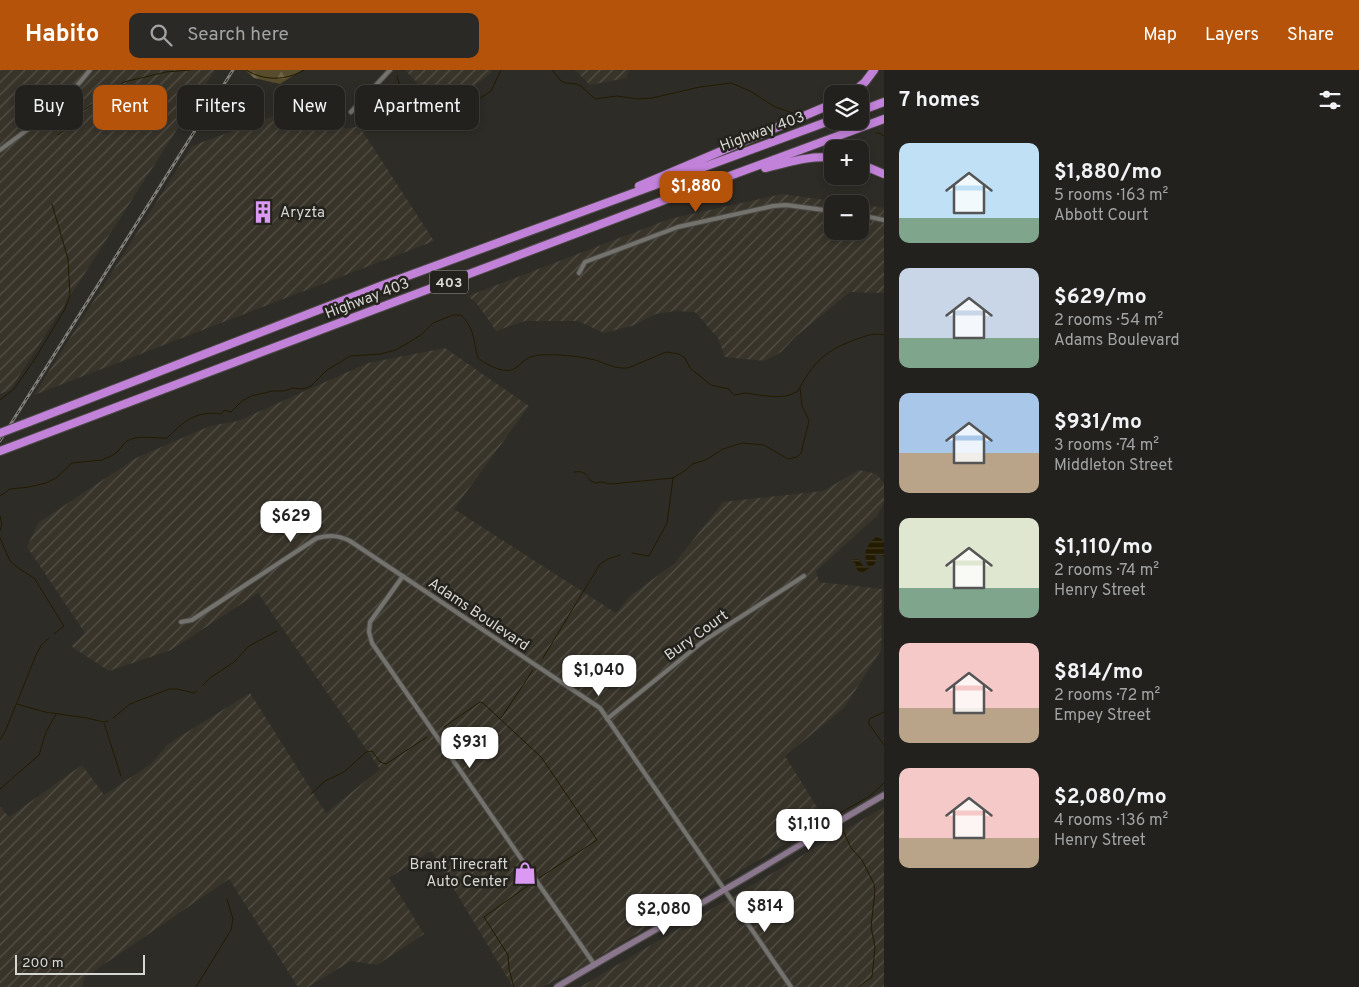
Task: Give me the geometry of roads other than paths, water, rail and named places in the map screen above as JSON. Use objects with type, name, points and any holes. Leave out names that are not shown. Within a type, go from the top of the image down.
[{"type":"highway","points":[[861,85],[874,70]]},
{"type":"highway","points":[[869,107],[884,102]]},
{"type":"highway","points":[[588,209],[603,200],[824,107]]},
{"type":"highway","name":"Highway 403","points":[[0,451],[678,195],[884,120]]},
{"type":"highway","name":"Highway 403","points":[[0,433],[383,285],[824,123]]},
{"type":"highway","points":[[678,195],[688,194],[753,172],[799,160],[824,158]]},
{"type":"highway","points":[[869,168],[884,174]]},
{"type":"main road","points":[[557,987],[884,795]]},
{"type":"street","points":[[0,150],[62,104],[90,70]]},
{"type":"street","points":[[351,112],[390,70]]},
{"type":"street","points":[[579,273],[585,262],[678,227],[786,205],[824,210]]},
{"type":"street","points":[[869,217],[884,220]]},
{"type":"street","name":"Adams Boulevard","points":[[181,622],[192,620],[317,538],[325,536],[341,537],[403,576],[600,708],[791,987]]},
{"type":"street","points":[[403,576],[370,622],[369,632],[372,643],[594,964]]},
{"type":"street","name":"Bury Court","points":[[606,719],[703,642],[804,576]]},
{"type":"waterway","points":[[58,135],[69,127],[84,110],[124,82],[166,72],[190,70]]},
{"type":"waterway","points":[[246,70],[268,78],[282,78],[304,70]]},
{"type":"waterway","points":[[397,76],[399,83],[419,112],[431,114],[441,119],[491,91],[501,70]]},
{"type":"waterway","points":[[552,70],[561,81],[581,86],[595,99],[617,96],[638,99],[652,98],[700,87],[731,83],[750,91],[775,107],[793,113]]},
{"type":"waterway","points":[[876,133],[884,136]]},
{"type":"waterway","points":[[0,400],[14,389],[35,359],[65,309],[70,295],[68,259],[52,204]]},
{"type":"waterway","points":[[0,496],[10,489],[46,483],[56,478],[72,463],[102,460],[110,457],[127,441],[132,439],[142,437],[167,438],[191,418],[204,414],[221,414],[224,410],[231,412],[242,401],[251,396],[293,388],[303,389],[311,386],[327,370],[350,356],[380,354],[396,350],[421,335],[433,323],[453,315],[461,315],[469,325],[478,358],[486,364],[503,370],[513,369],[530,357],[547,355],[582,357],[615,367],[628,368],[666,352],[679,354],[685,358],[690,368],[711,385],[729,389],[734,395],[746,393],[779,397],[792,394],[798,391],[809,372],[829,353],[846,343],[864,337],[874,334],[884,335]]},
{"type":"waterway","points":[[574,472],[583,472],[592,482],[611,484],[673,478],[692,464],[706,460],[723,449],[742,443],[764,445],[788,459],[797,457],[801,453],[809,421],[802,406],[800,388]]},
{"type":"waterway","points":[[632,553],[649,556],[667,523],[673,478]]},
{"type":"waterway","points":[[0,516],[2,524],[0,531]]},
{"type":"waterway","points":[[0,538],[10,561],[34,578],[64,626],[54,634]]},
{"type":"waterway","points":[[543,658],[600,564],[620,555]]},
{"type":"waterway","points":[[202,686],[210,678],[234,662],[249,646],[277,631]]},
{"type":"waterway","points":[[0,740],[36,655],[42,644],[49,638]]},
{"type":"waterway","points":[[501,718],[533,670]]},
{"type":"waterway","points":[[113,718],[130,704],[169,689],[194,693],[197,691]]},
{"type":"waterway","points":[[444,727],[480,702],[483,703],[542,758],[597,840],[539,878]]},
{"type":"waterway","points":[[17,704],[45,712],[104,722],[108,721]]},
{"type":"waterway","points":[[884,712],[869,719],[869,724],[884,745]]},
{"type":"waterway","points":[[0,789],[39,755],[46,732],[56,714]]},
{"type":"waterway","points":[[104,723],[121,776]]},
{"type":"waterway","points":[[311,794],[325,781],[344,772],[366,752],[372,751],[380,762],[386,764],[427,737]]},
{"type":"waterway","points":[[824,822],[870,796],[884,783]]},
{"type":"waterway","points":[[843,830],[851,848],[862,860],[874,884],[875,891],[871,927],[875,947],[872,977],[858,987]]},
{"type":"waterway","points":[[514,987],[509,969],[508,955],[484,917],[529,885]]},
{"type":"waterway","points":[[196,987],[231,930],[233,919],[227,899]]},
{"type":"railway","points":[[0,441],[233,70]]},
{"type":"place","name":"Aryzta","points":[[263,212]]},
{"type":"place","name":"Brant Tirecraft Auto Center","points":[[525,873]]}]
